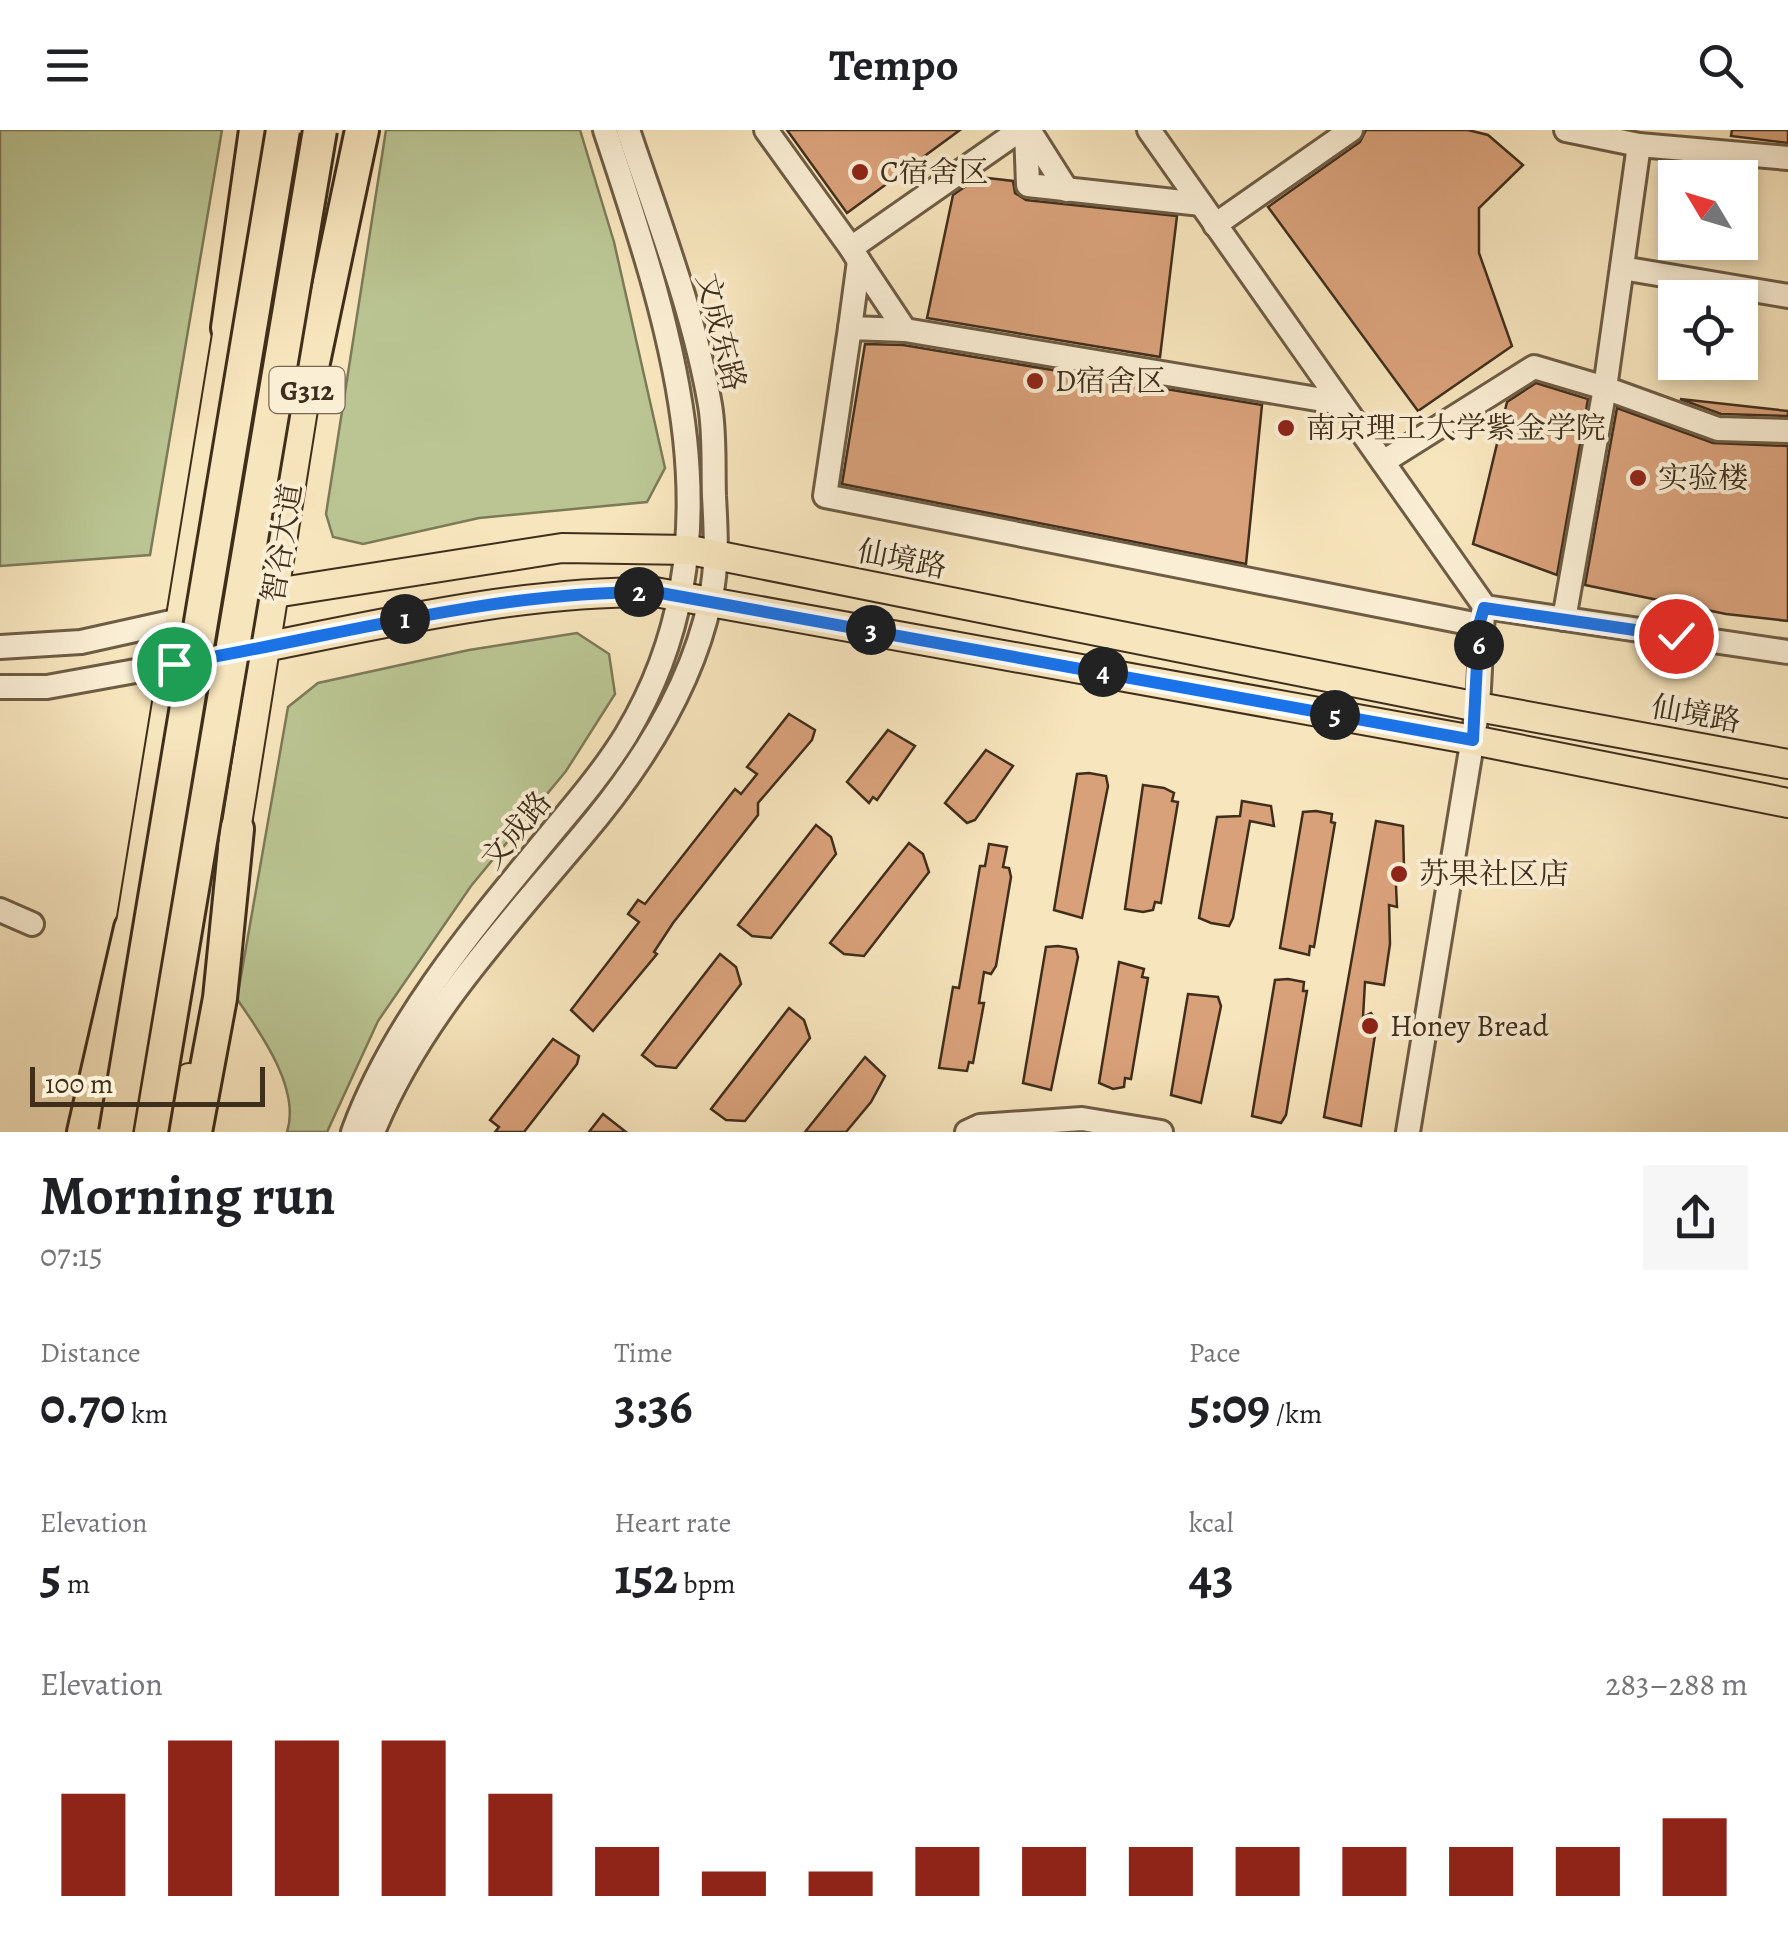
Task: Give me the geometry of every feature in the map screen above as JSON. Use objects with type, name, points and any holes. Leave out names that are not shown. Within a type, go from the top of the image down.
[{"type":"highway","points":[[228,328],[256,130]]},
{"type":"highway","name":"G312","points":[[116,1132],[283,130]]},
{"type":"highway","name":"智谷大道","points":[[151,1132],[320,130]]},
{"type":"highway","points":[[305,400],[362,130]]},
{"type":"highway","points":[[195,1132],[220,998],[237,829]]},
{"type":"highway","points":[[84,1132],[130,928]]},
{"type":"main road","points":[[95,1132],[228,328],[265,130]]},
{"type":"main road","name":"智谷大道","points":[[178,1132],[237,829],[348,130]]},
{"type":"main road","name":"仙境路","points":[[180,620],[275,594],[562,548],[703,553],[1478,708],[1788,764]]},
{"type":"main road","points":[[174,664],[508,601],[589,592],[682,596],[1473,740],[1788,804]]},
{"type":"street","name":"文成东路","points":[[605,130],[655,280],[685,410],[703,553]]},
{"type":"street","name":"文成东路","points":[[628,130],[676,275],[710,406],[703,553]]},
{"type":"street","points":[[766,130],[905,330]]},
{"type":"street","points":[[1201,204],[1067,190],[1025,130],[855,255],[850,328],[825,496],[1482,616],[1564,619],[1788,652]]},
{"type":"street","points":[[1148,130],[1382,462],[1482,616],[1478,708],[1408,1132]]},
{"type":"street","points":[[1216,225],[1351,130]]},
{"type":"street","points":[[1566,130],[1640,144],[1788,158]]},
{"type":"street","points":[[1564,619],[1605,388],[1640,144]]},
{"type":"street","points":[[1622,268],[1788,296]]},
{"type":"street","points":[[850,328],[905,330],[1340,403]]},
{"type":"street","points":[[1382,462],[1534,367],[1718,429],[1788,431]]},
{"type":"street","name":"文成路","points":[[353,1132],[389,1057],[443,972],[596,780],[627,733],[652,684],[682,596],[703,553]]},
{"type":"street","name":"文成路","points":[[373,1132],[412,1058],[485,948],[626,784],[678,691],[710,601],[703,553]]},
{"type":"street","name":"仙境路","points":[[0,646],[80,642],[180,620]]},
{"type":"street","points":[[0,686],[47,687],[174,664]]},
{"type":"street","points":[[0,910],[32,924]]},
{"type":"street","points":[[966,1132],[980,1126],[1082,1119],[1161,1132]]},
{"type":"green space","points":[[0,130],[222,130],[150,555],[0,566]]},
{"type":"green space","points":[[386,130],[580,130],[614,242],[665,468],[647,502],[479,518],[363,544],[333,537],[326,514]]},
{"type":"green space","points":[[577,633],[609,654],[615,694],[566,771],[471,886],[378,1021],[327,1132],[287,1132],[290,1115],[283,1080],[267,1044],[237,999],[288,707],[318,683],[469,650]]},
{"type":"building","name":"C宿舍区","points":[[787,130],[960,130],[847,213]]},
{"type":"building","points":[[1366,130],[1468,130],[1488,135],[1523,165],[1479,208],[1479,253],[1512,346],[1418,411],[1268,207],[1360,142]]},
{"type":"building","points":[[1732,130],[1788,130],[1788,143],[1731,136]]},
{"type":"building","points":[[979,177],[1013,181],[1015,193],[1026,200],[1177,216],[1160,357],[927,318],[953,195]]},
{"type":"building","points":[[865,344],[903,345],[1262,405],[1246,564],[842,484]]},
{"type":"building","points":[[1536,383],[1588,399],[1557,575],[1473,544],[1507,402]]},
{"type":"building","points":[[1680,399],[1788,411],[1788,416],[1721,414]]},
{"type":"building","points":[[1617,408],[1713,443],[1788,446],[1788,621],[1726,614],[1585,585]]},
{"type":"building","points":[[789,714],[815,730],[812,740],[758,803],[758,815],[673,923],[654,952],[657,954],[593,1031],[571,1010],[639,922],[628,914],[638,900],[645,904],[735,789],[741,794],[757,774],[747,767]]},
{"type":"building","points":[[888,730],[915,746],[877,800],[873,797],[869,803],[847,782]]},
{"type":"building","points":[[986,750],[1013,766],[975,820],[967,823],[945,803]]},
{"type":"building","points":[[1077,774],[1106,776],[1108,786],[1082,918],[1054,910]]},
{"type":"building","points":[[1143,785],[1164,788],[1174,793],[1172,801],[1178,802],[1161,903],[1155,902],[1153,910],[1143,912],[1125,909]]},
{"type":"building","points":[[1242,801],[1271,806],[1274,826],[1250,821],[1233,918],[1229,926],[1211,923],[1199,918],[1217,817],[1240,816]]},
{"type":"building","points":[[1303,812],[1332,814],[1331,822],[1335,823],[1314,947],[1310,946],[1309,955],[1280,948]]},
{"type":"building","points":[[1376,821],[1403,826],[1404,868],[1395,866],[1397,907],[1389,905],[1390,944],[1384,985],[1365,982],[1363,1017],[1371,1013],[1377,1022],[1361,1126],[1324,1117]]},
{"type":"building","points":[[816,825],[831,837],[836,854],[771,938],[752,936],[738,925]]},
{"type":"building","points":[[909,843],[923,854],[929,872],[864,956],[844,954],[830,943]]},
{"type":"building","points":[[989,844],[1007,847],[1003,867],[1009,868],[1011,877],[996,966],[991,974],[984,972],[979,1003],[984,1003],[973,1063],[969,1062],[967,1071],[939,1068],[953,987],[959,988],[980,866],[985,866]]},
{"type":"building","points":[[1046,947],[1076,949],[1078,957],[1051,1090],[1023,1083]]},
{"type":"building","points":[[720,954],[736,967],[741,984],[676,1068],[656,1066],[642,1055]]},
{"type":"building","points":[[1119,962],[1144,969],[1142,977],[1148,978],[1131,1079],[1125,1078],[1124,1087],[1113,1089],[1099,1083]]},
{"type":"building","points":[[1275,980],[1304,982],[1303,991],[1307,991],[1286,1115],[1281,1123],[1252,1116]]},
{"type":"building","points":[[1188,994],[1218,997],[1221,1006],[1201,1103],[1171,1095]]},
{"type":"building","points":[[789,1008],[804,1020],[810,1038],[745,1121],[726,1120],[711,1109]]},
{"type":"building","points":[[553,1039],[579,1056],[577,1064],[524,1132],[495,1132],[499,1127],[490,1120]]},
{"type":"building","points":[[865,1057],[885,1076],[871,1102],[846,1132],[805,1132]]},
{"type":"building","points":[[603,1114],[626,1132],[589,1132]]},
{"type":"place","name":"C宿舍区","points":[[860,172]]},
{"type":"place","name":"D宿舍区","points":[[1035,381]]},
{"type":"place","name":"南京理工大学紫金学院","points":[[1286,428]]},
{"type":"place","name":"实验楼","points":[[1638,478]]},
{"type":"place","name":"苏果社区店","points":[[1399,874]]},
{"type":"place","name":"Honey Bread","points":[[1370,1026]]},
{"type":"route","points":[[174,664],[508,601],[589,592],[655,592],[1473,740],[1478,708],[1479,625],[1484,608],[1676,636]]}]
